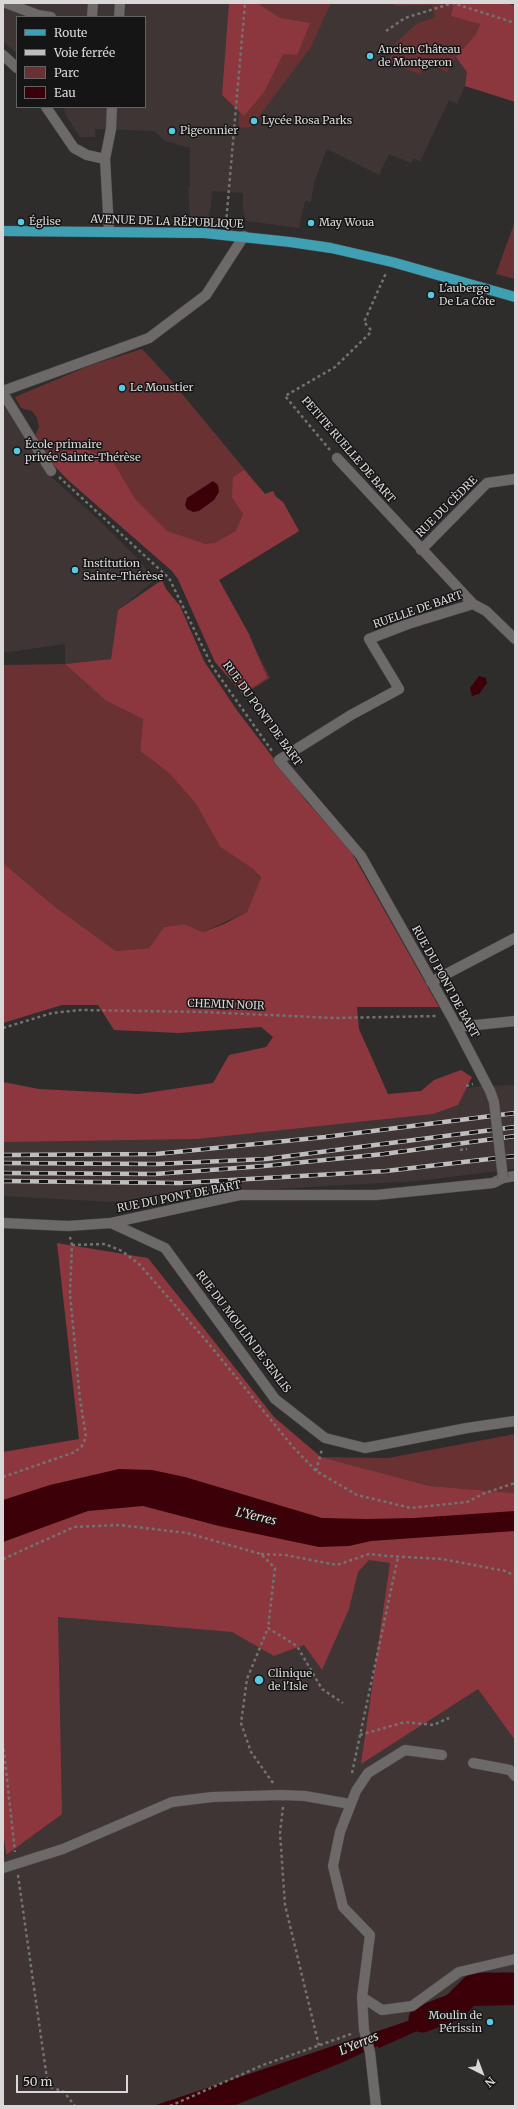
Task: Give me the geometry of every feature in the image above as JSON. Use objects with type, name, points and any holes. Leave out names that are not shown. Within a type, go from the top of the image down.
[{"type":"main road","name":"AVENUE DE LA RÉPUBLIQUE","points":[[3,231],[109,230],[244,236],[332,248],[392,262],[515,298]]},
{"type":"street","points":[[6,3],[44,16]]},
{"type":"street","points":[[92,16],[93,3]]},
{"type":"street","points":[[119,16],[120,3]]},
{"type":"street","points":[[3,55],[16,67]]},
{"type":"street","points":[[47,108],[74,148],[87,155],[105,159]]},
{"type":"street","points":[[109,230],[105,159],[112,108]]},
{"type":"street","points":[[51,471],[3,392],[148,338],[206,295],[244,236]]},
{"type":"street","name":"PETITE RUELLE DE BART","points":[[337,458],[421,550],[473,604]]},
{"type":"street","name":"RUE DU CÈDRE","points":[[421,550],[487,483],[515,479]]},
{"type":"street","name":"RUELLE DE BART","points":[[279,760],[351,715],[399,689],[369,639],[408,624],[473,604],[486,612],[515,639]]},
{"type":"street","name":"RUE DU PONT DE BART","points":[[279,760],[361,856],[457,1027],[490,1091],[494,1102],[503,1178]]},
{"type":"street","points":[[431,982],[515,938]]},
{"type":"street","points":[[457,1027],[515,1021]]},
{"type":"street","name":"RUE DU PONT DE BART","points":[[111,1223],[240,1195],[376,1195],[493,1183],[503,1178],[515,1176]]},
{"type":"street","name":"RUE DU MOULIN DE SENLIS","points":[[3,1223],[68,1226],[111,1223],[166,1248],[274,1399],[326,1438],[365,1448],[467,1428],[515,1421]]},
{"type":"street","points":[[376,2106],[370,2052],[364,2030],[362,1997],[370,1935],[343,1907],[333,1866],[340,1832],[350,1804],[356,1790],[368,1773],[405,1750],[442,1755]]},
{"type":"street","points":[[473,1763],[510,1770],[515,1776]]},
{"type":"street","points":[[3,1868],[63,1850],[172,1802],[212,1797],[282,1795],[305,1796],[350,1804]]},
{"type":"street","points":[[362,1997],[382,2010],[412,2006],[459,1972],[515,1959]]},
{"type":"path","points":[[225,234],[245,3]]},
{"type":"path","points":[[386,30],[405,18],[453,3],[515,23]]},
{"type":"path","name":"PETITE RUELLE DE BART","points":[[337,458],[285,396],[335,367],[369,334],[371,330],[364,322],[392,262]]},
{"type":"path","name":"RUE DU PONT DE BART","points":[[51,471],[169,578],[212,666],[279,760]]},
{"type":"path","name":"CHEMIN NOIR","points":[[3,1028],[52,1013],[81,1010],[204,1012],[334,1018],[451,1016]]},
{"type":"path","points":[[460,1150],[467,1149]]},
{"type":"path","points":[[3,1478],[75,1452],[82,1446],[86,1437],[80,1399],[70,1294],[72,1245]]},
{"type":"path","points":[[316,1471],[326,1438]]},
{"type":"path","points":[[3,1559],[74,1527],[119,1525],[187,1533],[261,1554],[285,1555],[337,1565],[369,1554],[442,1559],[505,1571],[515,1576]]},
{"type":"path","points":[[261,1554],[275,1568],[268,1628],[247,1679],[241,1724],[251,1752],[282,1795],[284,1805],[280,1833],[285,1905],[319,2046]]},
{"type":"path","points":[[356,1790],[351,1778],[398,1557]]},
{"type":"path","points":[[268,1628],[297,1646],[322,1689],[343,1703]]},
{"type":"path","points":[[360,1735],[405,1722],[433,1724],[449,1718]]},
{"type":"path","points":[[3,1743],[17,1864],[48,2086],[64,2092],[75,2106]]},
{"type":"path","points":[[170,2106],[263,2065],[364,2030]]},
{"type":"shaded area","name":"Lycée Rosa Parks","points":[[3,3],[515,3],[515,101],[465,86],[457,104],[449,100],[420,162],[414,158],[411,163],[389,154],[379,175],[327,149],[314,183],[311,202],[305,201],[299,228],[246,221],[243,210],[243,193],[212,191],[211,206],[208,217],[190,217],[188,187],[190,187],[190,148],[165,141],[154,131],[95,129],[95,137],[80,137],[65,114],[64,108],[146,108],[146,16],[16,16],[16,52],[3,42]]},
{"type":"shaded area","points":[[229,3],[257,3],[280,18],[310,23],[297,55],[283,54],[264,92],[244,116],[222,95]]},
{"type":"shaded area","points":[[454,3],[505,3],[515,6],[515,102],[465,86],[467,72],[456,57],[476,34],[480,24],[451,16]]},
{"type":"shaded area","name":"Institution Sainte-Thérèse","points":[[3,404],[48,474],[98,519],[138,559],[155,580],[118,610],[111,659],[65,664],[65,644],[3,653]]},
{"type":"shaded area","points":[[81,448],[112,460],[135,499],[167,531],[205,544],[215,543],[236,531],[243,514],[232,497],[233,477],[244,470],[265,494],[273,491],[276,497],[283,502],[299,531],[219,580],[249,634],[267,678],[243,693],[215,662],[178,579],[172,571],[68,480],[47,458]]},
{"type":"shaded area","points":[[162,580],[166,589],[180,606],[204,661],[236,709],[307,802],[348,846],[439,1007],[357,1007],[359,1029],[388,1094],[421,1091],[434,1080],[461,1070],[472,1077],[458,1105],[433,1114],[197,1139],[3,1142],[3,1082],[39,1089],[139,1094],[213,1083],[229,1055],[266,1047],[273,1037],[261,1027],[179,1033],[114,1030],[98,1005],[62,1005],[3,1023],[3,863],[54,906],[116,951],[149,948],[164,927],[184,924],[203,932],[224,924],[247,912],[261,878],[253,869],[220,847],[196,804],[169,773],[140,751],[143,719],[106,701],[65,664],[111,659],[118,610]]},
{"type":"shaded area","points":[[515,1085],[515,1169],[418,1181],[239,1191],[113,1202],[3,1196],[3,1128],[194,1127],[481,1086]]},
{"type":"shaded area","points":[[57,1243],[148,1258],[274,1417],[321,1457],[430,1486],[515,1493],[515,1740],[478,1689],[361,1764],[390,1563],[369,1560],[358,1572],[349,1609],[322,1670],[304,1645],[274,1656],[232,1632],[58,1617],[62,1814],[6,1855],[3,1830],[3,1452],[79,1439]]},
{"type":"shaded area","name":"Clinique de l'Isle","points":[[515,1531],[515,1975],[484,1978],[473,1982],[465,2002],[160,2105],[3,2106],[3,1856],[6,1855],[3,1810],[3,1550]]},
{"type":"green space","points":[[252,3],[331,3],[311,47],[251,127],[238,128]]},
{"type":"green space","points":[[391,3],[454,3],[451,16],[480,23],[476,34],[456,57],[447,72],[426,62],[420,74],[388,63],[394,45],[416,24],[435,17],[432,5],[396,6]]},
{"type":"green space","points":[[515,221],[515,279],[496,274]]},
{"type":"green space","points":[[142,349],[169,378],[265,494],[273,491],[276,497],[283,502],[299,531],[219,580],[270,678],[243,695],[215,662],[178,579],[172,571],[68,480],[47,458],[35,436],[39,427],[37,418],[32,411],[21,408],[15,397],[91,365]]},
{"type":"green space","points":[[65,664],[106,701],[143,719],[140,751],[169,773],[196,804],[220,847],[253,869],[261,879],[247,912],[203,932],[184,924],[164,927],[149,948],[116,951],[54,906],[3,863],[3,665]]},
{"type":"green space","points":[[515,1434],[515,1493],[430,1486],[321,1457],[388,1458]]},
{"type":"water","points":[[213,481],[218,485],[219,492],[214,500],[199,511],[193,512],[187,509],[185,505],[187,498]]},
{"type":"water","points":[[479,676],[486,678],[487,683],[479,694],[472,696],[470,688]]},
{"type":"water","points":[[119,1469],[152,1470],[185,1477],[322,1518],[414,1518],[515,1511],[515,1531],[371,1541],[349,1546],[319,1547],[219,1526],[143,1506],[88,1511],[3,1542],[3,1500],[50,1485]]},
{"type":"water","points":[[515,1975],[515,2005],[473,2006],[379,2048],[377,2046],[341,2063],[233,2106],[153,2106],[465,2002],[473,1982],[484,1978]]},
{"type":"waterway","name":"L'Yerres","points":[[422,2019],[454,2007],[475,1986],[515,1986]]},
{"type":"railway","points":[[3,1155],[156,1154],[325,1137],[515,1113]]},
{"type":"railway","points":[[3,1163],[157,1164],[266,1159],[515,1127]]},
{"type":"railway","points":[[3,1173],[155,1174],[264,1166],[384,1154],[515,1136]]},
{"type":"railway","points":[[3,1181],[180,1183],[386,1171],[515,1156]]},
{"type":"place","name":"Ancien Château de Montgeron","points":[[370,56]]},
{"type":"place","name":"Lycée Rosa Parks","points":[[254,121]]},
{"type":"place","name":"Pigeonnier","points":[[172,131]]},
{"type":"place","name":"Église","points":[[21,222]]},
{"type":"place","name":"May Woua","points":[[311,223]]},
{"type":"place","name":"L'auberge De La Côte","points":[[431,295]]},
{"type":"place","name":"Le Moustier","points":[[122,388]]},
{"type":"place","name":"École primaire privée Sainte-Thérèse","points":[[17,451]]},
{"type":"place","name":"Institution Sainte-Thérèse","points":[[75,570]]},
{"type":"place","name":"Clinique de l'Isle","points":[[259,1680]]},
{"type":"place","name":"Moulin de Périssin","points":[[490,2022]]}]
